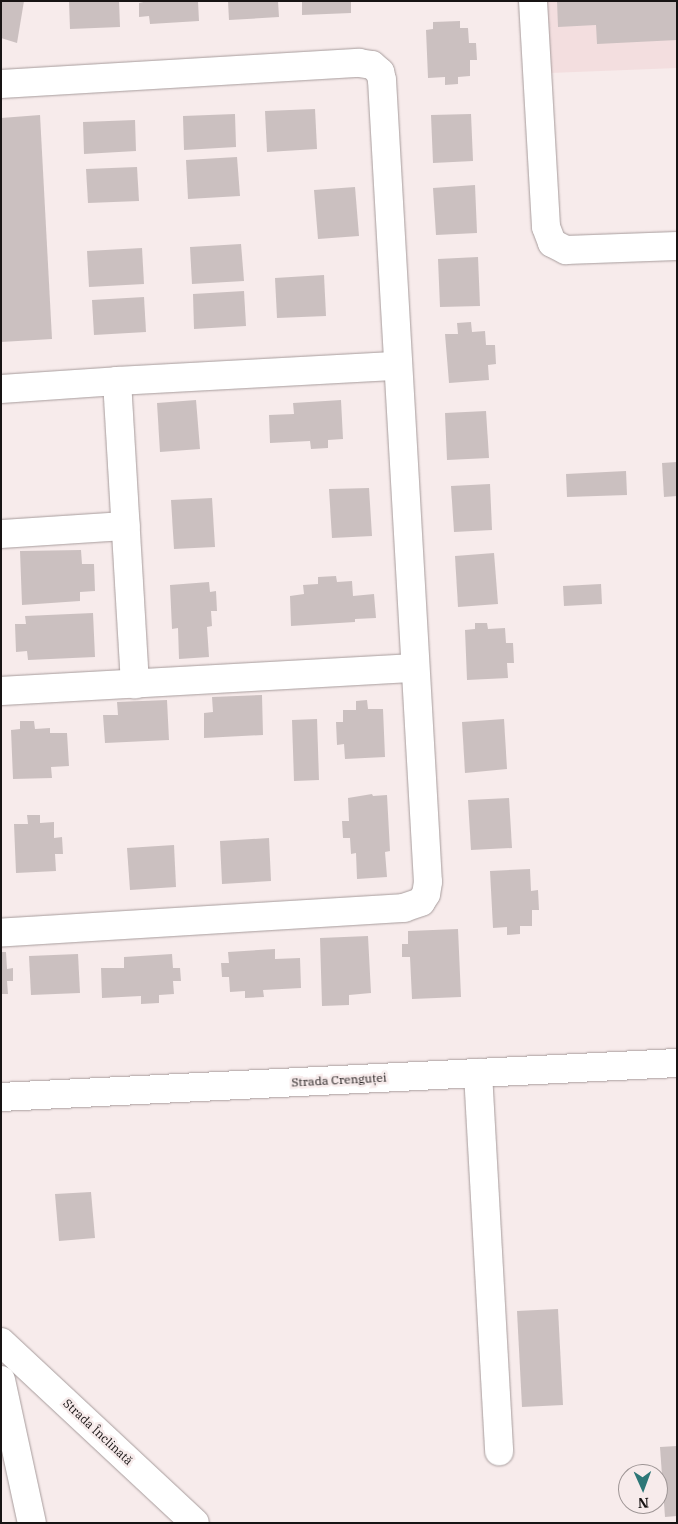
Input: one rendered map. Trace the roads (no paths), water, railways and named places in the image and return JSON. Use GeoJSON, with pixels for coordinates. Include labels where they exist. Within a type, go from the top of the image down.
{"type":"FeatureCollection","features":[{"type":"Feature","properties":{"kind":"street"},"geometry":{"type":"LineString","coordinates":[[533,1],[546,227],[552,243],[566,250],[677,246]]}},
{"type":"Feature","properties":{"kind":"street"},"geometry":{"type":"LineString","coordinates":[[1,84],[359,63],[372,65],[380,72],[382,80],[414,668],[428,882],[426,894],[421,902],[404,908],[1,934]]}},
{"type":"Feature","properties":{"kind":"street"},"geometry":{"type":"LineString","coordinates":[[1,390],[117,381],[398,366]]}},
{"type":"Feature","properties":{"kind":"street"},"geometry":{"type":"LineString","coordinates":[[117,381],[135,684]]}},
{"type":"Feature","properties":{"kind":"street"},"geometry":{"type":"LineString","coordinates":[[1,534],[126,526]]}},
{"type":"Feature","properties":{"kind":"street"},"geometry":{"type":"LineString","coordinates":[[1,691],[414,668]]}},
{"type":"Feature","properties":{"kind":"street","name":"Strada Crenguței"},"geometry":{"type":"LineString","coordinates":[[1,1097],[677,1063]]}},
{"type":"Feature","properties":{"kind":"street"},"geometry":{"type":"LineString","coordinates":[[478,1073],[499,1451]]}},
{"type":"Feature","properties":{"kind":"street","name":"Strada Înclinată"},"geometry":{"type":"LineString","coordinates":[[1,1342],[195,1523]]}},
{"type":"Feature","properties":{"kind":"street"},"geometry":{"type":"LineString","coordinates":[[1,1380],[32,1523]]}}]}
